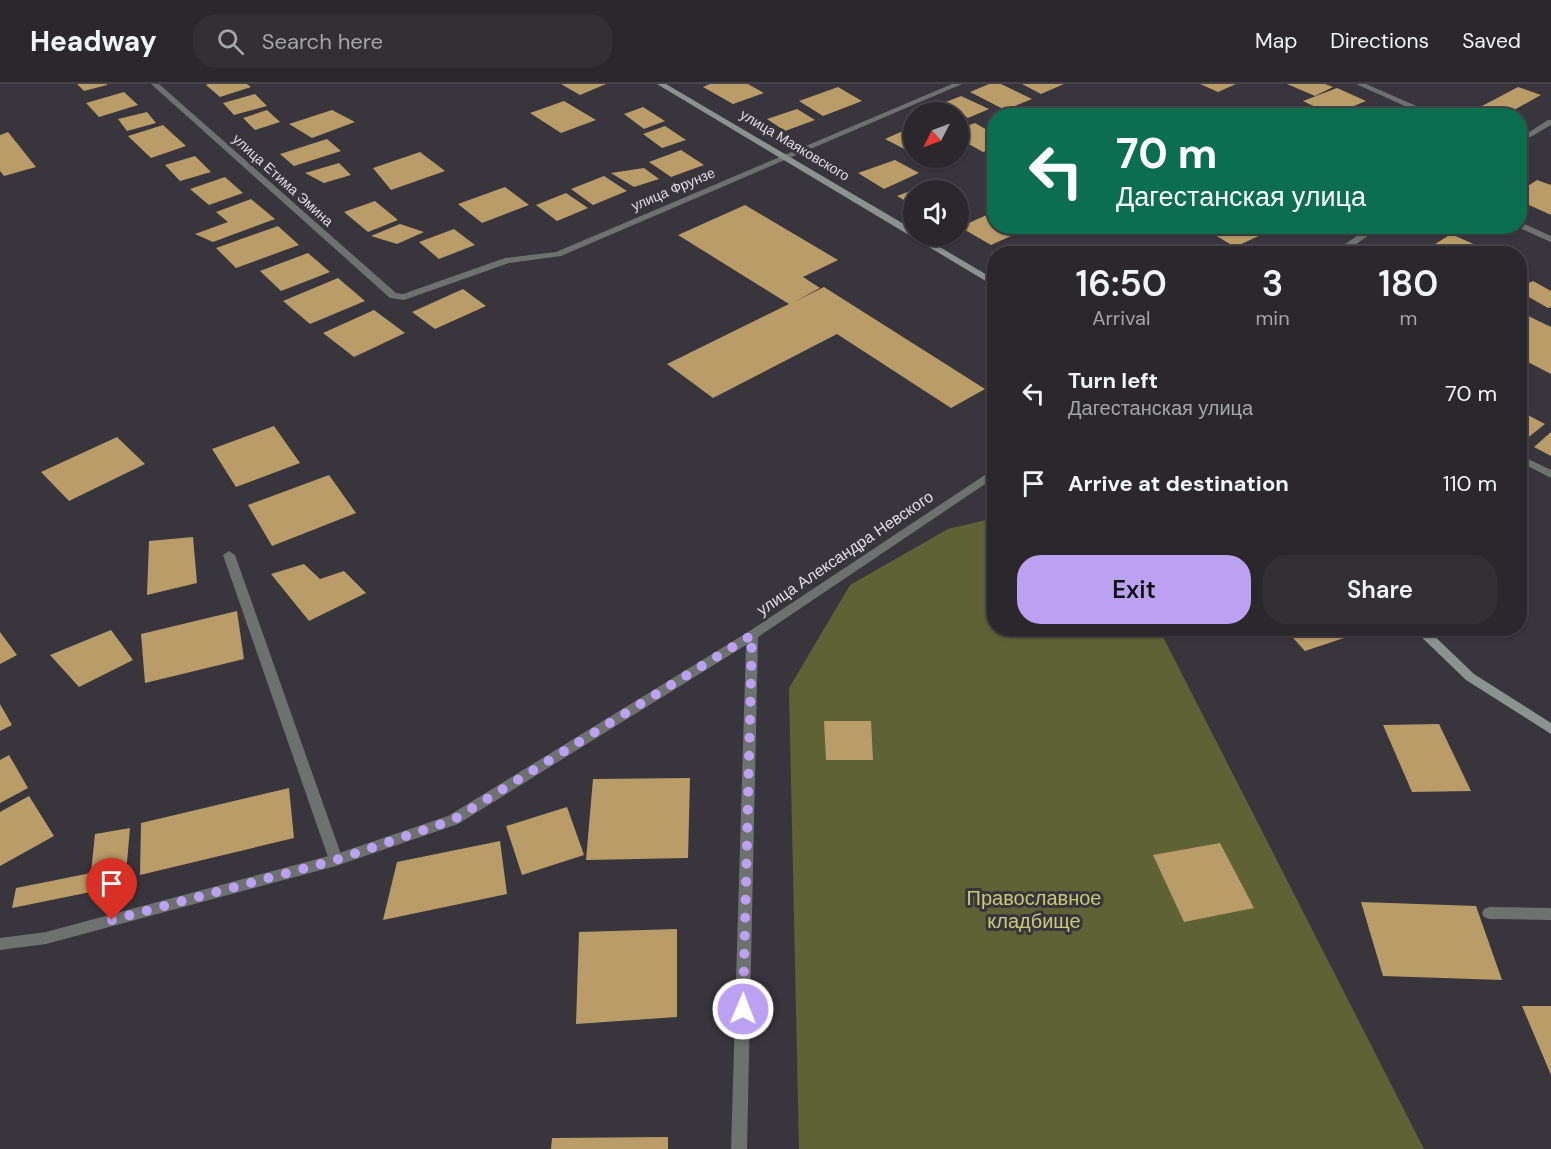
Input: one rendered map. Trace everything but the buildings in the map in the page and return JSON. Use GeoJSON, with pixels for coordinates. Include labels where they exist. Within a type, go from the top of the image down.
{"type":"FeatureCollection","features":[{"type":"Feature","properties":{"kind":"street","name":"улица Етима Эмина"},"geometry":{"type":"LineString","coordinates":[[155,84],[393,296]]}},
{"type":"Feature","properties":{"kind":"street","name":"улица Маяковского"},"geometry":{"type":"LineString","coordinates":[[661,84],[903,228]]}},
{"type":"Feature","properties":{"kind":"street","name":"улица Фрунзе"},"geometry":{"type":"LineString","coordinates":[[393,296],[404,297],[423,292],[508,260],[558,254],[958,84]]}},
{"type":"Feature","properties":{"kind":"street"},"geometry":{"type":"LineString","coordinates":[[1360,84],[1416,108]]}},
{"type":"Feature","properties":{"kind":"street"},"geometry":{"type":"LineString","coordinates":[[1527,137],[1551,122]]}},
{"type":"Feature","properties":{"kind":"street"},"geometry":{"type":"LineString","coordinates":[[1527,228],[1551,239]]}},
{"type":"Feature","properties":{"kind":"street"},"geometry":{"type":"LineString","coordinates":[[1347,246],[1366,234]]}},
{"type":"Feature","properties":{"kind":"street","name":"улица Маяковского"},"geometry":{"type":"LineString","coordinates":[[933,246],[987,279]]}},
{"type":"Feature","properties":{"kind":"street"},"geometry":{"type":"LineString","coordinates":[[1527,462],[1551,474]]}},
{"type":"Feature","properties":{"kind":"street","name":"улица Александра Невского"},"geometry":{"type":"LineString","coordinates":[[739,1149],[752,635],[987,478]]}},
{"type":"Feature","properties":{"kind":"street"},"geometry":{"type":"LineString","coordinates":[[229,555],[336,860]]}},
{"type":"Feature","properties":{"kind":"street"},"geometry":{"type":"LineString","coordinates":[[0,944],[46,938],[336,860],[453,820],[752,635]]}},
{"type":"Feature","properties":{"kind":"street"},"geometry":{"type":"LineString","coordinates":[[1426,636],[1470,677],[1551,729]]}},
{"type":"Feature","properties":{"kind":"street"},"geometry":{"type":"LineString","coordinates":[[1489,913],[1551,914]]}},
{"type":"Feature","properties":{"kind":"green space","name":"Православное кладбище"},"geometry":{"type":"Polygon","coordinates":[[[987,520],[987,636],[1163,636],[1424,1149],[799,1149],[789,688],[850,585],[948,529],[987,520]]]}},
{"type":"Feature","properties":{"kind":"route"},"geometry":{"type":"LineString","coordinates":[[112,920],[336,860],[453,820],[752,635],[743,1009]]}}]}
